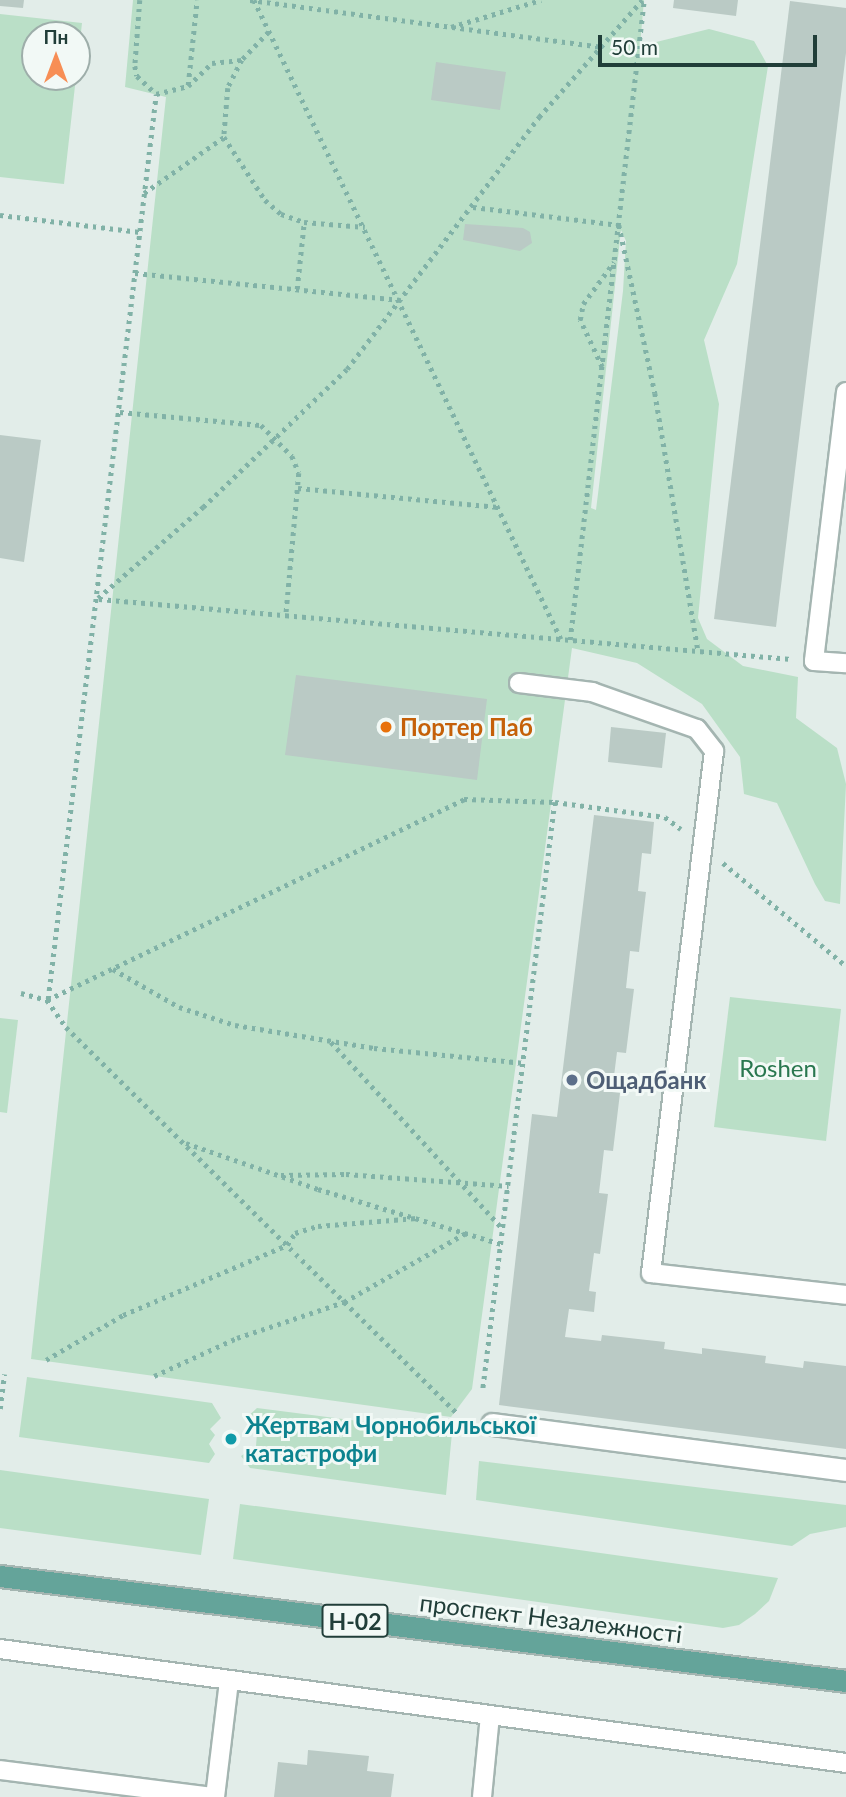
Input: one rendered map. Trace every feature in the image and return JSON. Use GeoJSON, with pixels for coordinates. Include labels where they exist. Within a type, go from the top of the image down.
{"type":"FeatureCollection","features":[{"type":"Feature","properties":{"kind":"main road","name":"проспект Незалежності"},"geometry":{"type":"LineString","coordinates":[[0,1576],[846,1681]]}},
{"type":"Feature","properties":{"kind":"street"},"geometry":{"type":"LineString","coordinates":[[492,1424],[846,1470]]}},
{"type":"Feature","properties":{"kind":"lane"},"geometry":{"type":"LineString","coordinates":[[846,392],[814,660],[846,663]]}},
{"type":"Feature","properties":{"kind":"lane"},"geometry":{"type":"LineString","coordinates":[[519,683],[592,692],[696,729],[713,751],[650,1273],[846,1295]]}},
{"type":"Feature","properties":{"kind":"lane"},"geometry":{"type":"LineString","coordinates":[[0,1649],[846,1763]]}},
{"type":"Feature","properties":{"kind":"lane"},"geometry":{"type":"LineString","coordinates":[[0,1770],[214,1797],[229,1681]]}},
{"type":"Feature","properties":{"kind":"lane"},"geometry":{"type":"LineString","coordinates":[[482,1797],[490,1715]]}},
{"type":"Feature","properties":{"kind":"path"},"geometry":{"type":"LineString","coordinates":[[140,0],[135,66],[137,76],[156,94]]}},
{"type":"Feature","properties":{"kind":"path"},"geometry":{"type":"LineString","coordinates":[[188,86],[197,0]]}},
{"type":"Feature","properties":{"kind":"path"},"geometry":{"type":"LineString","coordinates":[[448,28],[541,0]]}},
{"type":"Feature","properties":{"kind":"path"},"geometry":{"type":"LineString","coordinates":[[98,599],[347,369],[539,117],[643,0]]}},
{"type":"Feature","properties":{"kind":"path"},"geometry":{"type":"LineString","coordinates":[[570,640],[643,0]]}},
{"type":"Feature","properties":{"kind":"path"},"geometry":{"type":"LineString","coordinates":[[253,1],[601,47]]}},
{"type":"Feature","properties":{"kind":"path"},"geometry":{"type":"LineString","coordinates":[[253,1],[401,300],[561,639]]}},
{"type":"Feature","properties":{"kind":"path"},"geometry":{"type":"LineString","coordinates":[[269,32],[242,60],[228,88],[224,137],[265,200],[281,214],[304,222],[365,227]]}},
{"type":"Feature","properties":{"kind":"path"},"geometry":{"type":"LineString","coordinates":[[156,94],[188,86],[212,63],[242,60]]}},
{"type":"Feature","properties":{"kind":"path"},"geometry":{"type":"LineString","coordinates":[[47,1000],[98,599],[156,94]]}},
{"type":"Feature","properties":{"kind":"path"},"geometry":{"type":"LineString","coordinates":[[144,192],[224,137]]}},
{"type":"Feature","properties":{"kind":"path"},"geometry":{"type":"LineString","coordinates":[[472,207],[619,225]]}},
{"type":"Feature","properties":{"kind":"path"},"geometry":{"type":"LineString","coordinates":[[0,215],[140,232]]}},
{"type":"Feature","properties":{"kind":"path"},"geometry":{"type":"LineString","coordinates":[[297,289],[304,222]]}},
{"type":"Feature","properties":{"kind":"path"},"geometry":{"type":"LineString","coordinates":[[619,225],[655,393],[698,651]]}},
{"type":"Feature","properties":{"kind":"path"},"geometry":{"type":"LineString","coordinates":[[603,368],[580,320],[583,304],[615,261]]}},
{"type":"Feature","properties":{"kind":"path"},"geometry":{"type":"LineString","coordinates":[[135,273],[401,300]]}},
{"type":"Feature","properties":{"kind":"path"},"geometry":{"type":"LineString","coordinates":[[120,412],[261,425],[292,456],[299,473],[286,615]]}},
{"type":"Feature","properties":{"kind":"path"},"geometry":{"type":"LineString","coordinates":[[298,488],[498,507]]}},
{"type":"Feature","properties":{"kind":"path"},"geometry":{"type":"LineString","coordinates":[[98,599],[814,660]]}},
{"type":"Feature","properties":{"kind":"path"},"geometry":{"type":"LineString","coordinates":[[47,1000],[464,799],[555,802],[483,1389]]}},
{"type":"Feature","properties":{"kind":"path"},"geometry":{"type":"LineString","coordinates":[[112,969],[179,1007],[234,1025],[330,1041],[524,1063]]}},
{"type":"Feature","properties":{"kind":"path"},"geometry":{"type":"LineString","coordinates":[[21,993],[47,1000],[66,1027],[456,1412]]}},
{"type":"Feature","properties":{"kind":"path"},"geometry":{"type":"LineString","coordinates":[[330,1041],[503,1230]]}},
{"type":"Feature","properties":{"kind":"path"},"geometry":{"type":"LineString","coordinates":[[182,1141],[277,1175],[501,1244]]}},
{"type":"Feature","properties":{"kind":"path"},"geometry":{"type":"LineString","coordinates":[[277,1175],[346,1174],[463,1185],[509,1186]]}},
{"type":"Feature","properties":{"kind":"path"},"geometry":{"type":"LineString","coordinates":[[46,1360],[123,1315],[287,1245],[295,1233],[318,1226],[417,1219]]}},
{"type":"Feature","properties":{"kind":"path"},"geometry":{"type":"LineString","coordinates":[[154,1376],[237,1338],[344,1302],[466,1233]]}},
{"type":"Feature","properties":{"kind":"path"},"geometry":{"type":"LineString","coordinates":[[0,1409],[4,1374]]}},
{"type":"Feature","properties":{"kind":"green space"},"geometry":{"type":"Polygon","coordinates":[[[133,0],[644,0],[640,46],[709,29],[754,41],[768,66],[737,264],[704,340],[719,404],[698,618],[707,639],[743,666],[798,677],[796,718],[837,748],[846,784],[840,904],[825,901],[777,803],[744,794],[740,757],[702,704],[637,663],[572,648],[472,1389],[451,1417],[31,1359],[166,97],[125,87],[133,0]],[[621,230],[591,508],[596,510],[623,291],[626,241],[621,230]]]}},
{"type":"Feature","properties":{"kind":"green space"},"geometry":{"type":"Polygon","coordinates":[[[0,14],[64,21],[21,21],[21,91],[74,91],[64,184],[0,177],[0,14]]]}},
{"type":"Feature","properties":{"kind":"green space","name":"Roshen"},"geometry":{"type":"Polygon","coordinates":[[[730,997],[841,1009],[826,1141],[714,1127],[730,997]]]}},
{"type":"Feature","properties":{"kind":"green space"},"geometry":{"type":"Polygon","coordinates":[[[0,1018],[18,1020],[7,1113],[0,1112],[0,1018]]]}},
{"type":"Feature","properties":{"kind":"green space"},"geometry":{"type":"Polygon","coordinates":[[[27,1377],[212,1403],[221,1418],[210,1429],[215,1435],[209,1444],[215,1454],[209,1463],[19,1437],[27,1377]]]}},
{"type":"Feature","properties":{"kind":"green space"},"geometry":{"type":"Polygon","coordinates":[[[257,1408],[452,1433],[446,1495],[250,1468],[241,1456],[256,1446],[257,1433],[246,1418],[257,1408]]]}},
{"type":"Feature","properties":{"kind":"green space"},"geometry":{"type":"Polygon","coordinates":[[[479,1461],[846,1505],[846,1527],[810,1534],[792,1546],[476,1500],[479,1461]]]}},
{"type":"Feature","properties":{"kind":"green space"},"geometry":{"type":"Polygon","coordinates":[[[0,1470],[209,1499],[201,1555],[0,1528],[0,1470]]]}},
{"type":"Feature","properties":{"kind":"green space"},"geometry":{"type":"Polygon","coordinates":[[[240,1504],[778,1578],[769,1601],[755,1614],[739,1625],[723,1628],[233,1559],[240,1504]]]}},
{"type":"Feature","properties":{"kind":"building"},"geometry":{"type":"Polygon","coordinates":[[[0,0],[24,0],[23,8],[0,6],[0,0]]]}},
{"type":"Feature","properties":{"kind":"building"},"geometry":{"type":"Polygon","coordinates":[[[674,0],[738,0],[736,16],[673,8],[674,0]]]}},
{"type":"Feature","properties":{"kind":"building"},"geometry":{"type":"Polygon","coordinates":[[[790,1],[846,8],[846,53],[776,627],[714,619],[790,1]]]}},
{"type":"Feature","properties":{"kind":"building"},"geometry":{"type":"Polygon","coordinates":[[[436,62],[506,72],[500,110],[431,100],[436,62]]]}},
{"type":"Feature","properties":{"kind":"building"},"geometry":{"type":"Polygon","coordinates":[[[465,224],[523,228],[530,232],[532,243],[520,251],[463,240],[465,224]]]}},
{"type":"Feature","properties":{"kind":"building"},"geometry":{"type":"Polygon","coordinates":[[[0,435],[41,440],[24,562],[0,558],[0,435]]]}},
{"type":"Feature","properties":{"kind":"building","name":"Портер Паб"},"geometry":{"type":"Polygon","coordinates":[[[296,675],[487,699],[477,780],[285,755],[296,675]]]}},
{"type":"Feature","properties":{"kind":"building"},"geometry":{"type":"Polygon","coordinates":[[[611,727],[666,733],[662,768],[608,762],[611,727]]]}},
{"type":"Feature","properties":{"kind":"building"},"geometry":{"type":"Polygon","coordinates":[[[594,815],[654,822],[651,854],[642,853],[638,891],[646,892],[639,952],[630,951],[626,988],[634,989],[626,1053],[617,1052],[612,1092],[620,1093],[613,1151],[604,1150],[599,1193],[608,1194],[600,1254],[594,1253],[589,1291],[596,1292],[594,1312],[569,1309],[565,1337],[601,1341],[602,1335],[665,1342],[664,1349],[702,1354],[702,1348],[766,1356],[765,1363],[803,1368],[804,1361],[846,1366],[846,1449],[499,1405],[532,1114],[557,1117],[594,815]]]}},
{"type":"Feature","properties":{"kind":"building"},"geometry":{"type":"Polygon","coordinates":[[[308,1750],[369,1756],[367,1771],[394,1774],[391,1797],[274,1797],[278,1762],[307,1765],[308,1750]]]}},
{"type":"Feature","properties":{"kind":"place","name":"Портер Паб"},"geometry":{"type":"Point","coordinates":[386,727]}},
{"type":"Feature","properties":{"kind":"place","name":"Ощадбанк"},"geometry":{"type":"Point","coordinates":[572,1080]}},
{"type":"Feature","properties":{"kind":"place","name":"Жертвам Чорнобильської катастрофи"},"geometry":{"type":"Point","coordinates":[231,1439]}}]}
